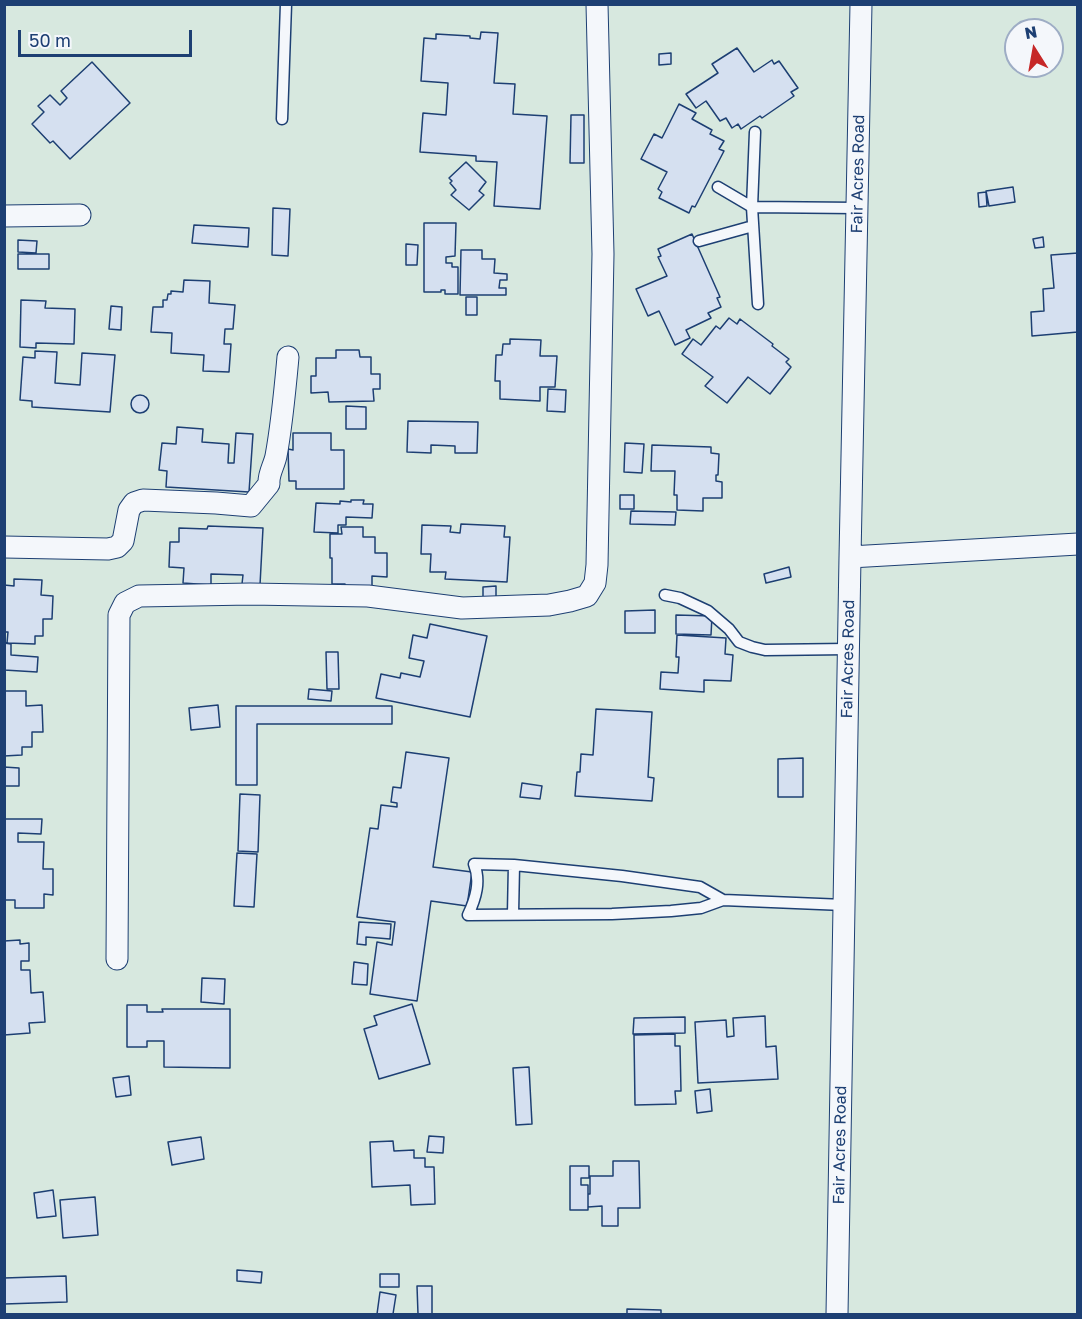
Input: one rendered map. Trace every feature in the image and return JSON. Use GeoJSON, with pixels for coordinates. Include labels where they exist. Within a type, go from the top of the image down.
{"type":"FeatureCollection","features":[{"type":"Feature","properties":{"kind":"street"},"geometry":{"type":"LineString","coordinates":[[117,959],[119,615],[125,603],[139,596],[262,594],[368,596],[462,608],[570,602],[587,596],[592,590],[597,565],[603,254],[597,4]]}},
{"type":"Feature","properties":{"kind":"street","name":"Fair Acres Road"},"geometry":{"type":"LineString","coordinates":[[837,1314],[861,4]]}},
{"type":"Feature","properties":{"kind":"street"},"geometry":{"type":"LineString","coordinates":[[4,216],[80,215]]}},
{"type":"Feature","properties":{"kind":"street"},"geometry":{"type":"LineString","coordinates":[[4,547],[108,549],[117,547],[123,541],[129,510],[134,503],[142,500],[250,506],[269,484],[268,477],[276,457],[288,357]]}},
{"type":"Feature","properties":{"kind":"street"},"geometry":{"type":"LineString","coordinates":[[850,556],[1077,544]]}},
{"type":"Feature","properties":{"kind":"lane"},"geometry":{"type":"LineString","coordinates":[[282,119],[286,4]]}},
{"type":"Feature","properties":{"kind":"lane"},"geometry":{"type":"LineString","coordinates":[[755,132],[752,207],[758,304]]}},
{"type":"Feature","properties":{"kind":"lane"},"geometry":{"type":"LineString","coordinates":[[718,187],[752,207],[857,208]]}},
{"type":"Feature","properties":{"kind":"lane"},"geometry":{"type":"LineString","coordinates":[[699,241],[753,226]]}},
{"type":"Feature","properties":{"kind":"lane"},"geometry":{"type":"LineString","coordinates":[[665,595],[680,598],[708,611],[729,629],[739,642],[752,647],[765,650],[848,649]]}},
{"type":"Feature","properties":{"kind":"lane"},"geometry":{"type":"LineString","coordinates":[[723,900],[700,887],[514,865],[474,864],[478,883],[475,900],[468,915],[612,914],[671,911],[701,908],[723,900],[844,905]]}},
{"type":"Feature","properties":{"kind":"lane"},"geometry":{"type":"LineString","coordinates":[[513,914],[514,865]]}},
{"type":"Feature","properties":{"kind":"shaded area"},"geometry":{"type":"Polygon","coordinates":[[[5,5],[1077,5],[1077,1314],[5,1314],[5,5]]]}},
{"type":"Feature","properties":{"kind":"building"},"geometry":{"type":"Polygon","coordinates":[[[481,32],[498,33],[494,83],[515,84],[513,114],[547,116],[540,209],[494,206],[497,162],[476,161],[476,156],[420,152],[423,113],[446,115],[448,83],[421,81],[424,38],[436,39],[436,34],[470,36],[470,38],[480,39],[481,32]]]}},
{"type":"Feature","properties":{"kind":"building"},"geometry":{"type":"Polygon","coordinates":[[[737,48],[754,72],[772,60],[774,64],[779,61],[798,88],[791,92],[794,96],[741,129],[738,124],[732,128],[726,118],[720,121],[706,101],[696,108],[686,94],[718,73],[712,64],[737,48]]]}},
{"type":"Feature","properties":{"kind":"building"},"geometry":{"type":"Polygon","coordinates":[[[671,53],[671,64],[659,65],[659,54],[671,53]]]}},
{"type":"Feature","properties":{"kind":"building"},"geometry":{"type":"Polygon","coordinates":[[[92,62],[130,103],[70,159],[32,124],[44,112],[38,106],[50,95],[60,105],[67,98],[61,91],[92,62]]]}},
{"type":"Feature","properties":{"kind":"building"},"geometry":{"type":"Polygon","coordinates":[[[679,104],[696,113],[692,119],[712,130],[710,134],[724,141],[719,149],[724,151],[695,207],[692,206],[689,213],[659,198],[662,192],[658,189],[667,172],[641,159],[654,134],[662,138],[679,104]]]}},
{"type":"Feature","properties":{"kind":"building"},"geometry":{"type":"Polygon","coordinates":[[[571,115],[584,115],[584,163],[570,163],[571,115]]]}},
{"type":"Feature","properties":{"kind":"building"},"geometry":{"type":"Polygon","coordinates":[[[466,162],[486,182],[479,191],[484,195],[469,210],[451,195],[456,190],[449,178],[466,162]]]}},
{"type":"Feature","properties":{"kind":"building"},"geometry":{"type":"Polygon","coordinates":[[[1013,187],[1015,202],[989,206],[986,191],[1013,187]]]}},
{"type":"Feature","properties":{"kind":"building"},"geometry":{"type":"Polygon","coordinates":[[[986,192],[987,206],[979,207],[978,193],[986,192]]]}},
{"type":"Feature","properties":{"kind":"building"},"geometry":{"type":"Polygon","coordinates":[[[273,208],[290,209],[288,256],[272,255],[273,208]]]}},
{"type":"Feature","properties":{"kind":"building"},"geometry":{"type":"Polygon","coordinates":[[[424,223],[456,223],[455,256],[446,257],[446,263],[452,263],[452,267],[458,267],[458,294],[445,294],[445,290],[424,292],[424,223]]]}},
{"type":"Feature","properties":{"kind":"building"},"geometry":{"type":"Polygon","coordinates":[[[194,225],[249,228],[248,247],[192,243],[194,225]]]}},
{"type":"Feature","properties":{"kind":"building"},"geometry":{"type":"Polygon","coordinates":[[[692,234],[720,297],[717,298],[721,307],[708,313],[711,318],[686,330],[690,338],[675,345],[659,311],[648,316],[636,289],[667,276],[658,257],[661,256],[658,249],[692,234]]]}},
{"type":"Feature","properties":{"kind":"building"},"geometry":{"type":"Polygon","coordinates":[[[1043,237],[1044,247],[1035,248],[1033,239],[1043,237]]]}},
{"type":"Feature","properties":{"kind":"building"},"geometry":{"type":"Polygon","coordinates":[[[18,240],[37,241],[36,253],[18,252],[18,240]]]}},
{"type":"Feature","properties":{"kind":"building"},"geometry":{"type":"Polygon","coordinates":[[[406,244],[418,245],[417,265],[406,265],[406,244]]]}},
{"type":"Feature","properties":{"kind":"building"},"geometry":{"type":"Polygon","coordinates":[[[461,250],[482,250],[482,259],[495,259],[494,273],[507,274],[507,280],[500,280],[499,288],[506,288],[506,295],[460,295],[461,250]]]}},
{"type":"Feature","properties":{"kind":"building"},"geometry":{"type":"Polygon","coordinates":[[[1078,253],[1078,332],[1032,336],[1031,312],[1044,311],[1043,289],[1054,288],[1051,255],[1078,253]]]}},
{"type":"Feature","properties":{"kind":"building"},"geometry":{"type":"Polygon","coordinates":[[[18,254],[49,254],[49,269],[18,269],[18,254]]]}},
{"type":"Feature","properties":{"kind":"building"},"geometry":{"type":"Polygon","coordinates":[[[184,280],[210,281],[209,303],[235,305],[233,329],[225,329],[224,344],[231,344],[229,372],[203,371],[204,355],[171,353],[172,333],[151,332],[153,307],[163,307],[163,300],[167,300],[171,291],[183,292],[184,280]]]}},
{"type":"Feature","properties":{"kind":"building"},"geometry":{"type":"Polygon","coordinates":[[[466,297],[477,297],[477,315],[466,315],[466,297]]]}},
{"type":"Feature","properties":{"kind":"building"},"geometry":{"type":"Polygon","coordinates":[[[21,300],[46,301],[45,308],[75,309],[74,344],[36,343],[36,348],[20,347],[21,300]]]}},
{"type":"Feature","properties":{"kind":"building"},"geometry":{"type":"Polygon","coordinates":[[[111,306],[122,307],[121,330],[109,329],[111,306]]]}},
{"type":"Feature","properties":{"kind":"building"},"geometry":{"type":"Polygon","coordinates":[[[729,318],[737,324],[740,319],[789,359],[786,362],[791,367],[770,394],[748,377],[727,403],[705,386],[713,377],[682,354],[693,339],[701,345],[716,326],[720,329],[729,318]]]}},
{"type":"Feature","properties":{"kind":"building"},"geometry":{"type":"Polygon","coordinates":[[[510,339],[541,340],[540,356],[557,356],[555,387],[540,387],[540,401],[500,399],[500,381],[495,381],[496,355],[502,355],[503,344],[510,344],[510,339]]]}},
{"type":"Feature","properties":{"kind":"building"},"geometry":{"type":"Polygon","coordinates":[[[336,350],[359,350],[360,357],[371,357],[371,374],[380,374],[380,389],[373,389],[374,401],[329,402],[328,392],[311,393],[311,376],[316,376],[316,358],[336,358],[336,350]]]}},
{"type":"Feature","properties":{"kind":"building"},"geometry":{"type":"Polygon","coordinates":[[[35,351],[57,352],[55,383],[80,385],[82,353],[115,355],[110,412],[32,407],[32,401],[20,400],[23,357],[35,358],[35,351]]]}},
{"type":"Feature","properties":{"kind":"building"},"geometry":{"type":"Polygon","coordinates":[[[548,389],[566,390],[565,412],[547,411],[548,389]]]}},
{"type":"Feature","properties":{"kind":"building"},"geometry":{"type":"Polygon","coordinates":[[[140,395],[148,400],[149,404],[144,412],[140,413],[132,408],[131,404],[136,396],[140,395]]]}},
{"type":"Feature","properties":{"kind":"building"},"geometry":{"type":"Polygon","coordinates":[[[346,406],[366,407],[366,429],[346,429],[346,406]]]}},
{"type":"Feature","properties":{"kind":"building"},"geometry":{"type":"Polygon","coordinates":[[[408,421],[478,422],[477,453],[455,453],[455,446],[431,445],[431,453],[407,452],[408,421]]]}},
{"type":"Feature","properties":{"kind":"building"},"geometry":{"type":"Polygon","coordinates":[[[177,427],[203,429],[202,442],[229,444],[228,463],[234,463],[236,433],[253,434],[249,492],[166,487],[167,471],[159,470],[162,443],[176,444],[177,427]]]}},
{"type":"Feature","properties":{"kind":"building"},"geometry":{"type":"Polygon","coordinates":[[[293,433],[331,433],[331,450],[344,450],[344,489],[296,489],[296,481],[289,481],[288,449],[293,450],[293,433]]]}},
{"type":"Feature","properties":{"kind":"building"},"geometry":{"type":"Polygon","coordinates":[[[625,443],[644,444],[642,473],[624,472],[625,443]]]}},
{"type":"Feature","properties":{"kind":"building"},"geometry":{"type":"Polygon","coordinates":[[[652,445],[711,447],[711,453],[719,454],[716,481],[722,482],[722,498],[703,498],[703,511],[677,510],[677,495],[674,495],[675,471],[651,471],[652,445]]]}},
{"type":"Feature","properties":{"kind":"building"},"geometry":{"type":"Polygon","coordinates":[[[620,495],[634,495],[634,509],[620,509],[620,495]]]}},
{"type":"Feature","properties":{"kind":"building"},"geometry":{"type":"Polygon","coordinates":[[[351,500],[364,500],[363,504],[373,504],[372,518],[346,517],[346,525],[338,525],[338,533],[314,532],[316,503],[340,504],[340,501],[351,502],[351,500]]]}},
{"type":"Feature","properties":{"kind":"building"},"geometry":{"type":"Polygon","coordinates":[[[631,511],[676,512],[675,525],[630,524],[631,511]]]}},
{"type":"Feature","properties":{"kind":"building"},"geometry":{"type":"Polygon","coordinates":[[[461,524],[505,526],[504,537],[510,537],[507,582],[445,579],[446,572],[430,572],[431,554],[421,554],[422,525],[451,526],[450,532],[460,533],[461,524]]]}},
{"type":"Feature","properties":{"kind":"building"},"geometry":{"type":"Polygon","coordinates":[[[208,526],[263,528],[260,585],[242,584],[243,575],[211,574],[211,585],[183,583],[184,568],[169,567],[170,542],[179,542],[179,528],[207,529],[208,526]]]}},
{"type":"Feature","properties":{"kind":"building"},"geometry":{"type":"Polygon","coordinates":[[[341,527],[363,527],[363,537],[375,537],[375,553],[387,553],[387,577],[372,576],[372,591],[345,591],[345,584],[332,584],[330,534],[342,534],[341,527]]]}},
{"type":"Feature","properties":{"kind":"building"},"geometry":{"type":"Polygon","coordinates":[[[789,567],[791,577],[766,583],[764,574],[789,567]]]}},
{"type":"Feature","properties":{"kind":"building"},"geometry":{"type":"Polygon","coordinates":[[[14,579],[42,580],[41,595],[53,596],[52,619],[43,619],[43,636],[35,636],[35,644],[7,643],[8,632],[4,632],[4,585],[14,586],[14,579]]]}},
{"type":"Feature","properties":{"kind":"building"},"geometry":{"type":"Polygon","coordinates":[[[496,586],[496,598],[483,599],[483,587],[496,586]]]}},
{"type":"Feature","properties":{"kind":"building"},"geometry":{"type":"Polygon","coordinates":[[[655,610],[655,633],[625,633],[625,611],[655,610]]]}},
{"type":"Feature","properties":{"kind":"building"},"geometry":{"type":"Polygon","coordinates":[[[676,615],[712,616],[711,635],[676,634],[676,615]]]}},
{"type":"Feature","properties":{"kind":"building"},"geometry":{"type":"Polygon","coordinates":[[[430,624],[487,636],[470,717],[376,698],[381,674],[400,678],[401,673],[420,677],[424,661],[409,658],[413,635],[427,638],[430,624]]]}},
{"type":"Feature","properties":{"kind":"building"},"geometry":{"type":"Polygon","coordinates":[[[677,635],[726,638],[725,654],[733,655],[731,681],[704,680],[704,692],[660,689],[661,672],[678,673],[677,635]]]}},
{"type":"Feature","properties":{"kind":"building"},"geometry":{"type":"Polygon","coordinates":[[[4,643],[11,644],[11,655],[38,657],[37,672],[4,670],[4,643]]]}},
{"type":"Feature","properties":{"kind":"building"},"geometry":{"type":"Polygon","coordinates":[[[326,652],[338,652],[339,689],[327,689],[326,652]]]}},
{"type":"Feature","properties":{"kind":"building"},"geometry":{"type":"Polygon","coordinates":[[[309,689],[332,691],[331,701],[308,699],[309,689]]]}},
{"type":"Feature","properties":{"kind":"building"},"geometry":{"type":"Polygon","coordinates":[[[4,691],[26,691],[26,706],[42,705],[43,732],[32,732],[32,747],[22,747],[22,755],[4,756],[4,691]]]}},
{"type":"Feature","properties":{"kind":"building"},"geometry":{"type":"Polygon","coordinates":[[[218,705],[220,727],[191,730],[189,708],[218,705]]]}},
{"type":"Feature","properties":{"kind":"building"},"geometry":{"type":"Polygon","coordinates":[[[236,706],[392,706],[392,724],[257,724],[257,785],[236,785],[236,706]]]}},
{"type":"Feature","properties":{"kind":"building"},"geometry":{"type":"Polygon","coordinates":[[[596,709],[652,712],[648,777],[654,778],[652,801],[575,796],[581,754],[593,755],[596,709]]]}},
{"type":"Feature","properties":{"kind":"building"},"geometry":{"type":"Polygon","coordinates":[[[406,752],[449,758],[433,867],[472,872],[467,906],[431,901],[417,1001],[370,994],[377,942],[392,945],[395,922],[357,917],[370,828],[378,829],[381,805],[397,807],[397,803],[391,802],[393,787],[401,788],[406,752]]]}},
{"type":"Feature","properties":{"kind":"building"},"geometry":{"type":"Polygon","coordinates":[[[803,758],[803,797],[778,797],[778,759],[803,758]]]}},
{"type":"Feature","properties":{"kind":"building"},"geometry":{"type":"Polygon","coordinates":[[[4,767],[19,768],[19,786],[4,786],[4,767]]]}},
{"type":"Feature","properties":{"kind":"building"},"geometry":{"type":"Polygon","coordinates":[[[522,783],[542,786],[540,799],[520,797],[522,783]]]}},
{"type":"Feature","properties":{"kind":"building"},"geometry":{"type":"Polygon","coordinates":[[[240,794],[260,795],[258,852],[238,851],[240,794]]]}},
{"type":"Feature","properties":{"kind":"building"},"geometry":{"type":"Polygon","coordinates":[[[4,819],[42,819],[41,834],[18,833],[18,842],[44,842],[43,869],[53,869],[53,895],[44,894],[44,908],[15,908],[15,900],[4,900],[4,819]]]}},
{"type":"Feature","properties":{"kind":"building"},"geometry":{"type":"Polygon","coordinates":[[[237,853],[257,854],[254,907],[234,906],[237,853]]]}},
{"type":"Feature","properties":{"kind":"building"},"geometry":{"type":"Polygon","coordinates":[[[359,922],[391,924],[390,939],[366,937],[366,945],[357,944],[359,922]]]}},
{"type":"Feature","properties":{"kind":"building"},"geometry":{"type":"Polygon","coordinates":[[[20,940],[20,944],[29,943],[29,961],[21,961],[21,970],[30,970],[31,993],[43,992],[45,1022],[29,1023],[30,1033],[4,1035],[4,941],[20,940]]]}},
{"type":"Feature","properties":{"kind":"building"},"geometry":{"type":"Polygon","coordinates":[[[354,962],[368,964],[367,985],[352,984],[354,962]]]}},
{"type":"Feature","properties":{"kind":"building"},"geometry":{"type":"Polygon","coordinates":[[[202,978],[225,979],[224,1004],[201,1002],[202,978]]]}},
{"type":"Feature","properties":{"kind":"building"},"geometry":{"type":"Polygon","coordinates":[[[412,1004],[430,1064],[379,1079],[364,1029],[377,1025],[374,1016],[412,1004]]]}},
{"type":"Feature","properties":{"kind":"building"},"geometry":{"type":"Polygon","coordinates":[[[127,1005],[147,1005],[147,1012],[163,1012],[162,1009],[230,1009],[230,1068],[164,1067],[164,1041],[147,1041],[147,1047],[127,1047],[127,1005]]]}},
{"type":"Feature","properties":{"kind":"building"},"geometry":{"type":"Polygon","coordinates":[[[765,1016],[766,1047],[776,1046],[778,1079],[698,1083],[695,1022],[726,1020],[727,1037],[734,1036],[733,1018],[765,1016]]]}},
{"type":"Feature","properties":{"kind":"building"},"geometry":{"type":"Polygon","coordinates":[[[685,1017],[685,1033],[633,1034],[634,1018],[685,1017]]]}},
{"type":"Feature","properties":{"kind":"building"},"geometry":{"type":"Polygon","coordinates":[[[675,1034],[675,1046],[680,1046],[681,1091],[675,1091],[676,1104],[635,1105],[634,1035],[675,1034]]]}},
{"type":"Feature","properties":{"kind":"building"},"geometry":{"type":"Polygon","coordinates":[[[529,1067],[532,1124],[516,1125],[513,1068],[529,1067]]]}},
{"type":"Feature","properties":{"kind":"building"},"geometry":{"type":"Polygon","coordinates":[[[129,1076],[131,1095],[116,1097],[113,1078],[129,1076]]]}},
{"type":"Feature","properties":{"kind":"building"},"geometry":{"type":"Polygon","coordinates":[[[710,1089],[712,1111],[697,1113],[695,1091],[710,1089]]]}},
{"type":"Feature","properties":{"kind":"building"},"geometry":{"type":"Polygon","coordinates":[[[429,1136],[444,1137],[443,1153],[427,1152],[429,1136]]]}},
{"type":"Feature","properties":{"kind":"building"},"geometry":{"type":"Polygon","coordinates":[[[201,1137],[204,1159],[172,1165],[168,1142],[201,1137]]]}},
{"type":"Feature","properties":{"kind":"building"},"geometry":{"type":"Polygon","coordinates":[[[393,1141],[394,1151],[414,1150],[414,1158],[425,1158],[425,1167],[434,1167],[435,1204],[411,1205],[410,1185],[372,1187],[370,1142],[393,1141]]]}},
{"type":"Feature","properties":{"kind":"building"},"geometry":{"type":"Polygon","coordinates":[[[613,1161],[639,1161],[640,1208],[618,1208],[618,1226],[602,1226],[602,1206],[588,1207],[590,1176],[613,1176],[613,1161]]]}},
{"type":"Feature","properties":{"kind":"building"},"geometry":{"type":"Polygon","coordinates":[[[570,1166],[589,1166],[589,1178],[581,1178],[581,1185],[588,1185],[588,1210],[570,1210],[570,1166]]]}},
{"type":"Feature","properties":{"kind":"building"},"geometry":{"type":"Polygon","coordinates":[[[53,1190],[56,1216],[37,1218],[34,1193],[53,1190]]]}},
{"type":"Feature","properties":{"kind":"building"},"geometry":{"type":"Polygon","coordinates":[[[95,1197],[98,1235],[63,1238],[60,1200],[95,1197]]]}},
{"type":"Feature","properties":{"kind":"building"},"geometry":{"type":"Polygon","coordinates":[[[237,1270],[262,1272],[261,1283],[237,1281],[237,1270]]]}},
{"type":"Feature","properties":{"kind":"building"},"geometry":{"type":"Polygon","coordinates":[[[380,1274],[399,1274],[399,1287],[380,1287],[380,1274]]]}},
{"type":"Feature","properties":{"kind":"building"},"geometry":{"type":"Polygon","coordinates":[[[66,1276],[67,1302],[4,1304],[4,1278],[66,1276]]]}},
{"type":"Feature","properties":{"kind":"building"},"geometry":{"type":"Polygon","coordinates":[[[417,1286],[432,1286],[432,1314],[418,1314],[417,1286]]]}},
{"type":"Feature","properties":{"kind":"building"},"geometry":{"type":"Polygon","coordinates":[[[380,1292],[396,1295],[393,1314],[377,1314],[380,1292]]]}},
{"type":"Feature","properties":{"kind":"building"},"geometry":{"type":"Polygon","coordinates":[[[627,1309],[661,1310],[661,1314],[627,1314],[627,1309]]]}}]}
